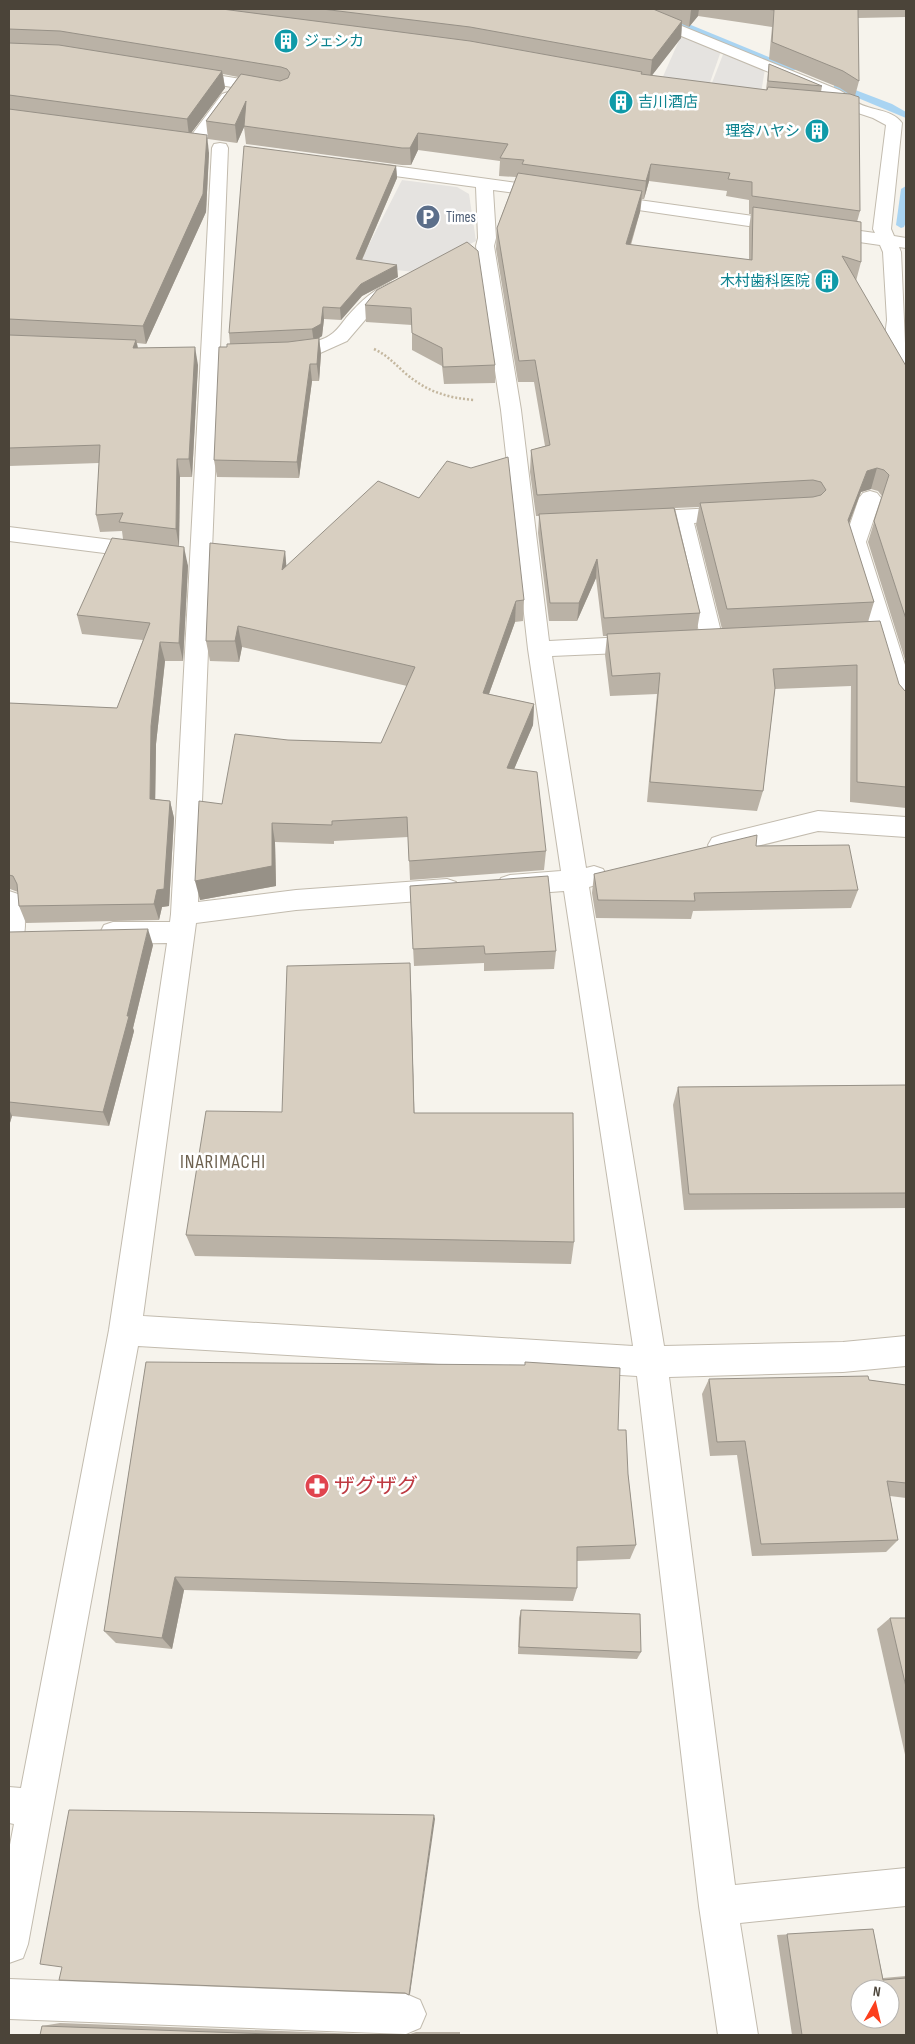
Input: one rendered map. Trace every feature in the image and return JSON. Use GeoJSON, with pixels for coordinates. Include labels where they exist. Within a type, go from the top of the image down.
{"type":"FeatureCollection","features":[{"type":"Feature","properties":{"kind":"street"},"geometry":{"type":"LineString","coordinates":[[628,9],[833,93],[845,99],[849,105]]}},
{"type":"Feature","properties":{"kind":"street"},"geometry":{"type":"LineString","coordinates":[[170,72],[282,91]]}},
{"type":"Feature","properties":{"kind":"street"},"geometry":{"type":"LineString","coordinates":[[194,144],[238,84]]}},
{"type":"Feature","properties":{"kind":"street"},"geometry":{"type":"LineString","coordinates":[[820,103],[849,105],[900,121],[882,229],[892,252],[901,320],[893,328],[894,339],[906,360]]}},
{"type":"Feature","properties":{"kind":"street"},"geometry":{"type":"LineString","coordinates":[[175,141],[240,150]]}},
{"type":"Feature","properties":{"kind":"street"},"geometry":{"type":"LineString","coordinates":[[9,1944],[23,1806],[125,1330],[182,923],[192,770],[181,556],[212,353],[220,148]]}},
{"type":"Feature","properties":{"kind":"street"},"geometry":{"type":"LineString","coordinates":[[338,163],[567,195]]}},
{"type":"Feature","properties":{"kind":"street"},"geometry":{"type":"LineString","coordinates":[[484,183],[487,238],[477,247],[534,525],[539,649],[577,880],[651,1362],[718,1906],[738,2035]]}},
{"type":"Feature","properties":{"kind":"street"},"geometry":{"type":"LineString","coordinates":[[586,198],[906,243]]}},
{"type":"Feature","properties":{"kind":"street"},"geometry":{"type":"LineString","coordinates":[[271,352],[318,348],[340,337],[370,302],[411,279]]}},
{"type":"Feature","properties":{"kind":"street"},"geometry":{"type":"LineString","coordinates":[[870,498],[855,542],[874,632],[906,704]]}},
{"type":"Feature","properties":{"kind":"street"},"geometry":{"type":"LineString","coordinates":[[623,520],[759,512]]}},
{"type":"Feature","properties":{"kind":"street"},"geometry":{"type":"LineString","coordinates":[[682,517],[712,640]]}},
{"type":"Feature","properties":{"kind":"street"},"geometry":{"type":"LineString","coordinates":[[9,534],[181,556]]}},
{"type":"Feature","properties":{"kind":"street"},"geometry":{"type":"LineString","coordinates":[[539,649],[664,643]]}},
{"type":"Feature","properties":{"kind":"street"},"geometry":{"type":"LineString","coordinates":[[702,850],[818,821],[906,828]]}},
{"type":"Feature","properties":{"kind":"street"},"geometry":{"type":"LineString","coordinates":[[92,934],[182,923],[296,900],[577,880],[615,870]]}},
{"type":"Feature","properties":{"kind":"street"},"geometry":{"type":"LineString","coordinates":[[9,901],[18,935]]}},
{"type":"Feature","properties":{"kind":"street"},"geometry":{"type":"LineString","coordinates":[[125,1330],[651,1362],[843,1357],[906,1351]]}},
{"type":"Feature","properties":{"kind":"street"},"geometry":{"type":"LineString","coordinates":[[718,1906],[906,1887]]}},
{"type":"Feature","properties":{"kind":"street"},"geometry":{"type":"LineString","coordinates":[[9,1999],[406,2014]]}},
{"type":"Feature","properties":{"kind":"path"},"geometry":{"type":"LineString","coordinates":[[340,337],[385,353],[426,390],[454,399],[509,404]]}},
{"type":"Feature","properties":{"kind":"shaded area"},"geometry":{"type":"Polygon","coordinates":[[[681,36],[721,51],[708,88],[661,81],[681,36]]]}},
{"type":"Feature","properties":{"kind":"shaded area"},"geometry":{"type":"Polygon","coordinates":[[[724,52],[765,69],[761,93],[710,88],[724,52]]]}},
{"type":"Feature","properties":{"kind":"shaded area","name":"Times"},"geometry":{"type":"Polygon","coordinates":[[[402,180],[457,187],[469,194],[476,241],[415,272],[358,266],[402,180]]]}},
{"type":"Feature","properties":{"kind":"building"},"geometry":{"type":"Polygon","coordinates":[[[9,9],[222,9],[470,41],[642,72],[641,74],[767,90],[768,87],[850,94],[859,97],[860,211],[752,196],[752,182],[728,179],[730,173],[651,164],[646,181],[522,164],[524,160],[500,158],[508,144],[418,133],[410,148],[402,148],[244,126],[246,101],[235,125],[206,121],[241,74],[280,81],[288,78],[290,73],[287,69],[281,67],[60,31],[9,29],[9,9]]]}},
{"type":"Feature","properties":{"kind":"building"},"geometry":{"type":"Polygon","coordinates":[[[322,9],[653,9],[682,21],[652,60],[470,27],[322,9]]]}},
{"type":"Feature","properties":{"kind":"building"},"geometry":{"type":"Polygon","coordinates":[[[766,9],[858,9],[859,81],[843,71],[772,42],[774,10],[766,9]]]}},
{"type":"Feature","properties":{"kind":"building"},"geometry":{"type":"Polygon","coordinates":[[[9,43],[59,45],[222,71],[187,119],[9,95],[9,43]]]}},
{"type":"Feature","properties":{"kind":"building"},"geometry":{"type":"Polygon","coordinates":[[[769,64],[822,86],[768,81],[769,64]]]}},
{"type":"Feature","properties":{"kind":"building"},"geometry":{"type":"Polygon","coordinates":[[[9,109],[207,135],[203,194],[143,326],[9,319],[9,109]]]}},
{"type":"Feature","properties":{"kind":"building"},"geometry":{"type":"Polygon","coordinates":[[[244,146],[396,166],[356,259],[397,265],[361,284],[340,308],[323,307],[321,324],[312,329],[229,333],[244,146]]]}},
{"type":"Feature","properties":{"kind":"building"},"geometry":{"type":"Polygon","coordinates":[[[518,173],[642,191],[626,244],[752,260],[753,207],[861,222],[861,262],[842,256],[906,366],[906,619],[874,521],[889,475],[884,470],[877,468],[867,471],[848,520],[874,602],[727,609],[700,503],[813,497],[821,495],[826,490],[821,482],[813,480],[537,495],[531,450],[550,445],[535,360],[519,361],[497,228],[518,173]]]}},
{"type":"Feature","properties":{"kind":"building"},"geometry":{"type":"Polygon","coordinates":[[[467,242],[478,251],[495,365],[443,367],[442,348],[412,333],[411,308],[365,305],[377,290],[467,242]]]}},
{"type":"Feature","properties":{"kind":"building"},"geometry":{"type":"Polygon","coordinates":[[[9,335],[136,340],[133,348],[195,347],[189,459],[177,459],[176,529],[119,522],[123,513],[96,515],[100,445],[9,448],[9,335]]]}},
{"type":"Feature","properties":{"kind":"building"},"geometry":{"type":"Polygon","coordinates":[[[319,338],[317,364],[310,364],[297,462],[214,460],[219,347],[227,347],[227,344],[288,342],[319,338]]]}},
{"type":"Feature","properties":{"kind":"building"},"geometry":{"type":"Polygon","coordinates":[[[508,457],[524,600],[516,601],[483,693],[534,704],[507,768],[537,772],[546,851],[409,861],[407,817],[332,821],[332,825],[272,823],[272,866],[195,881],[199,801],[222,804],[235,734],[288,740],[381,743],[415,667],[238,626],[235,641],[206,641],[210,543],[285,551],[282,570],[378,481],[419,498],[447,461],[471,468],[508,457]]]}},
{"type":"Feature","properties":{"kind":"building"},"geometry":{"type":"Polygon","coordinates":[[[674,508],[700,613],[604,618],[597,559],[579,603],[550,603],[539,514],[674,508]]]}},
{"type":"Feature","properties":{"kind":"building"},"geometry":{"type":"Polygon","coordinates":[[[112,538],[184,547],[179,643],[160,642],[151,726],[150,799],[170,801],[164,889],[157,890],[154,904],[19,906],[17,884],[13,876],[9,875],[9,703],[117,708],[150,623],[77,615],[112,538]]]}},
{"type":"Feature","properties":{"kind":"building"},"geometry":{"type":"Polygon","coordinates":[[[880,621],[899,684],[906,691],[906,787],[857,782],[857,665],[773,669],[775,688],[763,791],[650,782],[660,673],[612,676],[607,634],[880,621]]]}},
{"type":"Feature","properties":{"kind":"building"},"geometry":{"type":"Polygon","coordinates":[[[757,835],[756,846],[849,845],[858,890],[694,893],[695,901],[598,900],[594,874],[757,835]]]}},
{"type":"Feature","properties":{"kind":"building"},"geometry":{"type":"Polygon","coordinates":[[[548,876],[556,951],[485,954],[484,946],[413,949],[410,886],[548,876]]]}},
{"type":"Feature","properties":{"kind":"building"},"geometry":{"type":"Polygon","coordinates":[[[148,929],[127,1016],[129,1016],[103,1112],[9,1102],[9,932],[148,929]]]}},
{"type":"Feature","properties":{"kind":"building"},"geometry":{"type":"Polygon","coordinates":[[[410,963],[414,1113],[573,1113],[574,1242],[186,1235],[206,1111],[282,1112],[287,966],[410,963]]]}},
{"type":"Feature","properties":{"kind":"building"},"geometry":{"type":"Polygon","coordinates":[[[906,1085],[906,1193],[689,1194],[678,1087],[906,1085]]]}},
{"type":"Feature","properties":{"kind":"building","name":"ザグザグ"},"geometry":{"type":"Polygon","coordinates":[[[146,1362],[525,1365],[525,1362],[620,1368],[618,1430],[626,1430],[628,1474],[636,1545],[577,1547],[577,1588],[175,1577],[162,1638],[104,1631],[146,1362]]]}},
{"type":"Feature","properties":{"kind":"building"},"geometry":{"type":"Polygon","coordinates":[[[868,1376],[869,1380],[906,1385],[906,1483],[887,1481],[898,1540],[761,1544],[745,1441],[717,1442],[709,1379],[868,1376]]]}},
{"type":"Feature","properties":{"kind":"building"},"geometry":{"type":"Polygon","coordinates":[[[521,1610],[640,1614],[641,1652],[519,1647],[521,1610]]]}},
{"type":"Feature","properties":{"kind":"building"},"geometry":{"type":"Polygon","coordinates":[[[890,1618],[906,1618],[906,1687],[890,1618]]]}},
{"type":"Feature","properties":{"kind":"building"},"geometry":{"type":"Polygon","coordinates":[[[69,1810],[434,1815],[409,1995],[405,1993],[59,1980],[62,1967],[40,1964],[69,1810]]]}},
{"type":"Feature","properties":{"kind":"building"},"geometry":{"type":"Polygon","coordinates":[[[873,1929],[883,1979],[850,1979],[850,2029],[900,2029],[900,1979],[894,1979],[906,1978],[906,2035],[802,2035],[787,1934],[873,1929]]]}},
{"type":"Feature","properties":{"kind":"building"},"geometry":{"type":"Polygon","coordinates":[[[42,2026],[298,2035],[40,2035],[42,2026]]]}},
{"type":"Feature","properties":{"kind":"waterway"},"geometry":{"type":"LineString","coordinates":[[645,9],[794,69]]}},
{"type":"Feature","properties":{"kind":"waterway"},"geometry":{"type":"LineString","coordinates":[[837,86],[889,106],[906,115]]}},
{"type":"Feature","properties":{"kind":"waterway"},"geometry":{"type":"LineString","coordinates":[[901,225],[906,189]]}},
{"type":"Feature","properties":{"kind":"place","name":"ジェシカ"},"geometry":{"type":"Point","coordinates":[286,41]}},
{"type":"Feature","properties":{"kind":"place","name":"吉川酒店"},"geometry":{"type":"Point","coordinates":[621,102]}},
{"type":"Feature","properties":{"kind":"place","name":"理容ハヤシ"},"geometry":{"type":"Point","coordinates":[817,131]}},
{"type":"Feature","properties":{"kind":"place","name":"Times"},"geometry":{"type":"Point","coordinates":[428,217]}},
{"type":"Feature","properties":{"kind":"place","name":"木村歯科医院"},"geometry":{"type":"Point","coordinates":[827,281]}},
{"type":"Feature","properties":{"kind":"place","name":"ザグザグ"},"geometry":{"type":"Point","coordinates":[317,1486]}},
{"type":"Feature","properties":{"kind":"district","name":"INARIMACHI"},"geometry":{"type":"Point","coordinates":[223,1162]}}]}
